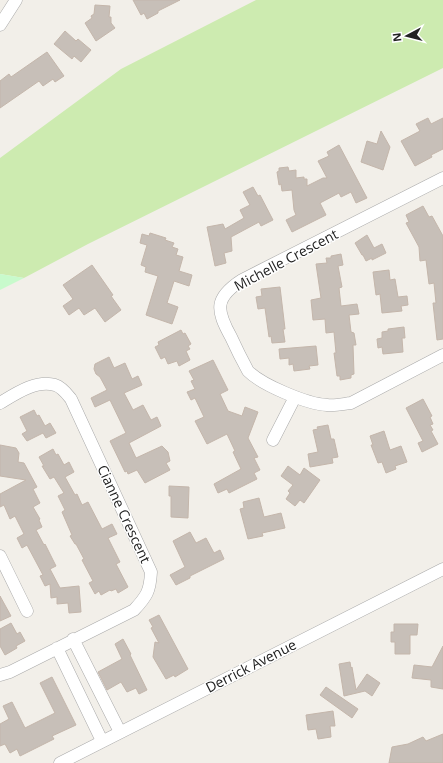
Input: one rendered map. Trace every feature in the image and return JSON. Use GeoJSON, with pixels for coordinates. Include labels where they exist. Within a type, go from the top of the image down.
{"type":"FeatureCollection","features":[{"type":"Feature","properties":{"kind":"street"},"geometry":{"type":"LineString","coordinates":[[0,25],[16,0]]}},
{"type":"Feature","properties":{"kind":"street","name":"Michelle Crescent"},"geometry":{"type":"LineString","coordinates":[[443,178],[242,280],[226,293],[220,308],[222,320],[248,371],[260,381],[295,397],[325,405],[337,405],[351,402],[443,355]]}},
{"type":"Feature","properties":{"kind":"street","name":"Cianne Crescent"},"geometry":{"type":"LineString","coordinates":[[0,403],[15,394],[45,384],[56,385],[64,391],[71,400],[151,572],[150,584],[146,597],[134,610],[0,675]]}},
{"type":"Feature","properties":{"kind":"street"},"geometry":{"type":"LineString","coordinates":[[273,440],[295,397]]}},
{"type":"Feature","properties":{"kind":"street"},"geometry":{"type":"LineString","coordinates":[[0,556],[27,611]]}},
{"type":"Feature","properties":{"kind":"street","name":"Derrick Avenue"},"geometry":{"type":"LineString","coordinates":[[60,763],[443,570]]}},
{"type":"Feature","properties":{"kind":"street"},"geometry":{"type":"LineString","coordinates":[[73,639],[120,732]]}},
{"type":"Feature","properties":{"kind":"street"},"geometry":{"type":"LineString","coordinates":[[57,648],[102,741]]}},
{"type":"Feature","properties":{"kind":"green space"},"geometry":{"type":"Polygon","coordinates":[[[256,0],[443,0],[443,68],[88,244],[24,278],[0,274],[0,158],[121,69],[256,0]]]}},
{"type":"Feature","properties":{"kind":"green space"},"geometry":{"type":"Polygon","coordinates":[[[0,274],[24,278],[0,290],[0,274]]]}},
{"type":"Feature","properties":{"kind":"building"},"geometry":{"type":"Polygon","coordinates":[[[133,0],[180,0],[158,11],[158,13],[147,19],[144,13],[141,15],[133,0]]]}},
{"type":"Feature","properties":{"kind":"building"},"geometry":{"type":"Polygon","coordinates":[[[95,5],[110,6],[109,17],[111,17],[111,23],[115,28],[96,41],[85,23],[92,18],[91,16],[94,14],[95,5]]]}},
{"type":"Feature","properties":{"kind":"building"},"geometry":{"type":"Polygon","coordinates":[[[65,31],[76,41],[78,39],[91,50],[81,62],[74,56],[72,59],[54,44],[65,31]]]}},
{"type":"Feature","properties":{"kind":"building"},"geometry":{"type":"Polygon","coordinates":[[[47,52],[64,76],[55,82],[53,79],[43,86],[39,81],[0,108],[0,81],[9,74],[11,77],[47,52]]]}},
{"type":"Feature","properties":{"kind":"building"},"geometry":{"type":"Polygon","coordinates":[[[428,118],[431,124],[443,118],[443,149],[415,166],[401,141],[420,131],[416,124],[428,118]]]}},
{"type":"Feature","properties":{"kind":"building"},"geometry":{"type":"Polygon","coordinates":[[[381,131],[390,147],[383,170],[361,162],[367,141],[377,144],[381,131]]]}},
{"type":"Feature","properties":{"kind":"building"},"geometry":{"type":"Polygon","coordinates":[[[339,145],[367,198],[356,203],[351,192],[341,197],[339,193],[320,203],[326,215],[292,232],[286,220],[296,215],[292,190],[282,191],[281,184],[279,185],[277,172],[279,171],[279,168],[288,167],[289,171],[296,170],[296,178],[304,177],[304,179],[307,179],[307,186],[323,178],[327,178],[318,161],[329,156],[327,152],[339,145]]]}},
{"type":"Feature","properties":{"kind":"building"},"geometry":{"type":"Polygon","coordinates":[[[253,187],[258,196],[260,195],[273,220],[261,226],[259,222],[231,237],[232,251],[224,253],[226,263],[215,266],[207,227],[223,224],[225,229],[244,218],[240,210],[250,205],[243,192],[253,187]]]}},
{"type":"Feature","properties":{"kind":"building"},"geometry":{"type":"Polygon","coordinates":[[[423,206],[429,217],[432,216],[443,236],[443,339],[437,340],[433,303],[436,303],[434,283],[429,284],[426,260],[420,261],[419,247],[406,223],[409,222],[406,215],[423,206]]]}},
{"type":"Feature","properties":{"kind":"building"},"geometry":{"type":"Polygon","coordinates":[[[150,233],[166,238],[165,240],[174,243],[172,247],[178,249],[176,255],[183,257],[179,271],[192,275],[189,286],[174,281],[167,303],[178,307],[172,324],[146,315],[158,276],[145,272],[146,267],[141,265],[147,245],[140,243],[142,234],[149,236],[150,233]]]}},
{"type":"Feature","properties":{"kind":"building"},"geometry":{"type":"Polygon","coordinates":[[[367,235],[374,248],[382,244],[386,253],[372,260],[372,258],[366,261],[355,243],[367,235]]]}},
{"type":"Feature","properties":{"kind":"building"},"geometry":{"type":"Polygon","coordinates":[[[341,254],[343,265],[338,266],[342,287],[339,288],[341,306],[357,304],[359,314],[349,315],[351,332],[354,333],[356,345],[353,345],[354,374],[351,375],[351,378],[340,380],[340,376],[337,376],[334,353],[336,353],[334,332],[326,333],[325,319],[313,320],[311,300],[321,298],[316,264],[327,263],[326,258],[331,258],[331,256],[341,254]]]}},
{"type":"Feature","properties":{"kind":"building"},"geometry":{"type":"Polygon","coordinates":[[[92,265],[113,295],[111,296],[121,310],[105,322],[95,308],[84,315],[79,308],[69,315],[63,306],[73,299],[63,285],[92,265]]]}},
{"type":"Feature","properties":{"kind":"building"},"geometry":{"type":"Polygon","coordinates":[[[389,270],[390,280],[395,279],[398,297],[407,296],[408,305],[401,306],[402,311],[382,313],[380,294],[376,295],[373,272],[389,270]]]}},
{"type":"Feature","properties":{"kind":"building"},"geometry":{"type":"Polygon","coordinates":[[[280,287],[285,342],[272,343],[271,336],[269,337],[265,308],[258,309],[256,297],[262,296],[261,289],[280,287]]]}},
{"type":"Feature","properties":{"kind":"building"},"geometry":{"type":"Polygon","coordinates":[[[404,327],[405,338],[402,338],[403,352],[383,354],[382,347],[378,348],[377,339],[382,338],[382,332],[388,331],[388,329],[404,327]]]}},
{"type":"Feature","properties":{"kind":"building"},"geometry":{"type":"Polygon","coordinates":[[[181,330],[183,334],[185,333],[191,344],[188,346],[190,349],[186,351],[190,360],[179,366],[177,361],[168,364],[165,357],[161,359],[155,347],[159,345],[158,342],[181,330]]]}},
{"type":"Feature","properties":{"kind":"building"},"geometry":{"type":"Polygon","coordinates":[[[316,346],[318,365],[309,366],[310,369],[294,371],[293,364],[289,365],[289,358],[280,359],[279,349],[316,346]]]}},
{"type":"Feature","properties":{"kind":"building"},"geometry":{"type":"Polygon","coordinates":[[[109,357],[114,368],[125,363],[132,379],[138,376],[142,385],[124,393],[133,410],[143,405],[151,420],[157,417],[161,426],[129,443],[136,458],[162,446],[168,452],[170,461],[166,463],[170,470],[145,483],[137,470],[128,474],[127,471],[125,472],[110,441],[126,433],[110,400],[95,407],[91,398],[107,390],[94,369],[95,364],[109,357]]]}},
{"type":"Feature","properties":{"kind":"building"},"geometry":{"type":"Polygon","coordinates":[[[213,360],[228,390],[220,394],[228,411],[242,416],[245,407],[258,412],[248,438],[258,457],[254,458],[260,470],[254,473],[257,479],[229,493],[227,489],[218,493],[214,484],[241,469],[233,452],[235,451],[227,434],[207,444],[195,421],[204,417],[195,398],[191,400],[187,392],[195,389],[191,381],[194,380],[189,371],[213,360]]]}},
{"type":"Feature","properties":{"kind":"building"},"geometry":{"type":"Polygon","coordinates":[[[423,399],[432,416],[430,417],[433,424],[430,425],[433,430],[431,431],[438,444],[422,452],[418,443],[423,441],[406,408],[423,399]]]}},
{"type":"Feature","properties":{"kind":"building"},"geometry":{"type":"Polygon","coordinates":[[[34,410],[37,416],[39,415],[45,426],[50,423],[56,433],[46,438],[43,433],[27,441],[22,434],[27,431],[20,417],[34,410]]]}},
{"type":"Feature","properties":{"kind":"building"},"geometry":{"type":"Polygon","coordinates":[[[328,425],[331,439],[334,439],[338,457],[332,458],[333,463],[310,467],[308,454],[318,452],[313,430],[318,429],[317,427],[328,425]]]}},
{"type":"Feature","properties":{"kind":"building"},"geometry":{"type":"Polygon","coordinates":[[[384,431],[390,450],[401,446],[407,462],[395,466],[396,469],[386,473],[382,462],[378,463],[371,445],[373,445],[370,436],[384,431]]]}},
{"type":"Feature","properties":{"kind":"building"},"geometry":{"type":"Polygon","coordinates":[[[0,445],[16,448],[19,453],[18,462],[24,463],[37,487],[33,489],[40,503],[33,507],[40,519],[39,520],[42,527],[36,530],[56,566],[50,569],[60,588],[79,586],[81,612],[69,613],[68,603],[57,604],[57,597],[51,598],[50,584],[45,586],[40,576],[43,575],[27,545],[22,548],[17,538],[24,534],[15,516],[10,519],[4,505],[0,507],[0,494],[26,480],[0,476],[0,445]]]}},
{"type":"Feature","properties":{"kind":"building"},"geometry":{"type":"Polygon","coordinates":[[[53,449],[56,455],[58,454],[64,465],[69,462],[74,472],[65,477],[75,495],[77,494],[82,505],[88,502],[102,529],[112,524],[117,534],[108,538],[120,562],[116,564],[128,587],[118,593],[116,589],[110,590],[101,595],[99,591],[95,594],[89,583],[93,581],[82,560],[84,559],[70,536],[72,535],[62,512],[65,510],[58,496],[64,493],[54,477],[50,479],[42,466],[44,466],[39,457],[53,449]]]}},
{"type":"Feature","properties":{"kind":"building"},"geometry":{"type":"Polygon","coordinates":[[[288,466],[300,475],[304,468],[320,480],[304,503],[300,500],[295,506],[286,499],[290,493],[288,491],[293,485],[281,476],[288,466]]]}},
{"type":"Feature","properties":{"kind":"building"},"geometry":{"type":"Polygon","coordinates":[[[169,486],[189,487],[188,518],[171,517],[171,496],[169,496],[169,486]]]}},
{"type":"Feature","properties":{"kind":"building"},"geometry":{"type":"Polygon","coordinates":[[[259,498],[264,517],[281,513],[285,528],[262,533],[263,536],[248,539],[240,509],[244,508],[243,502],[259,498]]]}},
{"type":"Feature","properties":{"kind":"building"},"geometry":{"type":"Polygon","coordinates":[[[190,532],[196,543],[206,538],[214,553],[220,550],[224,559],[190,576],[190,578],[176,585],[170,575],[185,567],[173,541],[190,532]]]}},
{"type":"Feature","properties":{"kind":"building"},"geometry":{"type":"Polygon","coordinates":[[[0,596],[11,616],[0,621],[0,596]]]}},
{"type":"Feature","properties":{"kind":"building"},"geometry":{"type":"Polygon","coordinates":[[[159,615],[188,669],[175,677],[174,675],[166,679],[153,657],[155,642],[159,643],[151,628],[153,627],[149,620],[159,615]]]}},
{"type":"Feature","properties":{"kind":"building"},"geometry":{"type":"Polygon","coordinates":[[[11,623],[17,634],[20,632],[25,641],[5,655],[0,646],[0,629],[11,623]]]}},
{"type":"Feature","properties":{"kind":"building"},"geometry":{"type":"Polygon","coordinates":[[[394,624],[418,624],[417,635],[410,635],[410,654],[395,654],[395,642],[391,642],[391,632],[394,632],[394,624]]]}},
{"type":"Feature","properties":{"kind":"building"},"geometry":{"type":"Polygon","coordinates":[[[123,639],[147,690],[139,694],[136,688],[127,692],[121,682],[107,690],[98,672],[122,659],[115,644],[123,639]]]}},
{"type":"Feature","properties":{"kind":"building"},"geometry":{"type":"Polygon","coordinates":[[[443,646],[443,689],[431,687],[431,680],[412,678],[414,665],[432,667],[443,646]]]}},
{"type":"Feature","properties":{"kind":"building"},"geometry":{"type":"Polygon","coordinates":[[[350,662],[356,690],[367,674],[380,683],[372,696],[365,691],[344,696],[339,664],[350,662]]]}},
{"type":"Feature","properties":{"kind":"building"},"geometry":{"type":"Polygon","coordinates":[[[52,677],[76,725],[52,736],[54,739],[20,756],[17,749],[10,753],[5,744],[0,746],[0,724],[9,719],[3,706],[12,702],[25,728],[55,713],[40,683],[52,677]]]}},
{"type":"Feature","properties":{"kind":"building"},"geometry":{"type":"Polygon","coordinates":[[[326,687],[358,709],[352,718],[320,695],[326,687]]]}},
{"type":"Feature","properties":{"kind":"building"},"geometry":{"type":"Polygon","coordinates":[[[333,711],[335,726],[330,726],[331,737],[318,739],[316,729],[308,730],[306,715],[333,711]]]}},
{"type":"Feature","properties":{"kind":"building"},"geometry":{"type":"Polygon","coordinates":[[[443,734],[443,763],[389,763],[392,747],[408,744],[423,737],[426,741],[443,734]]]}}]}
